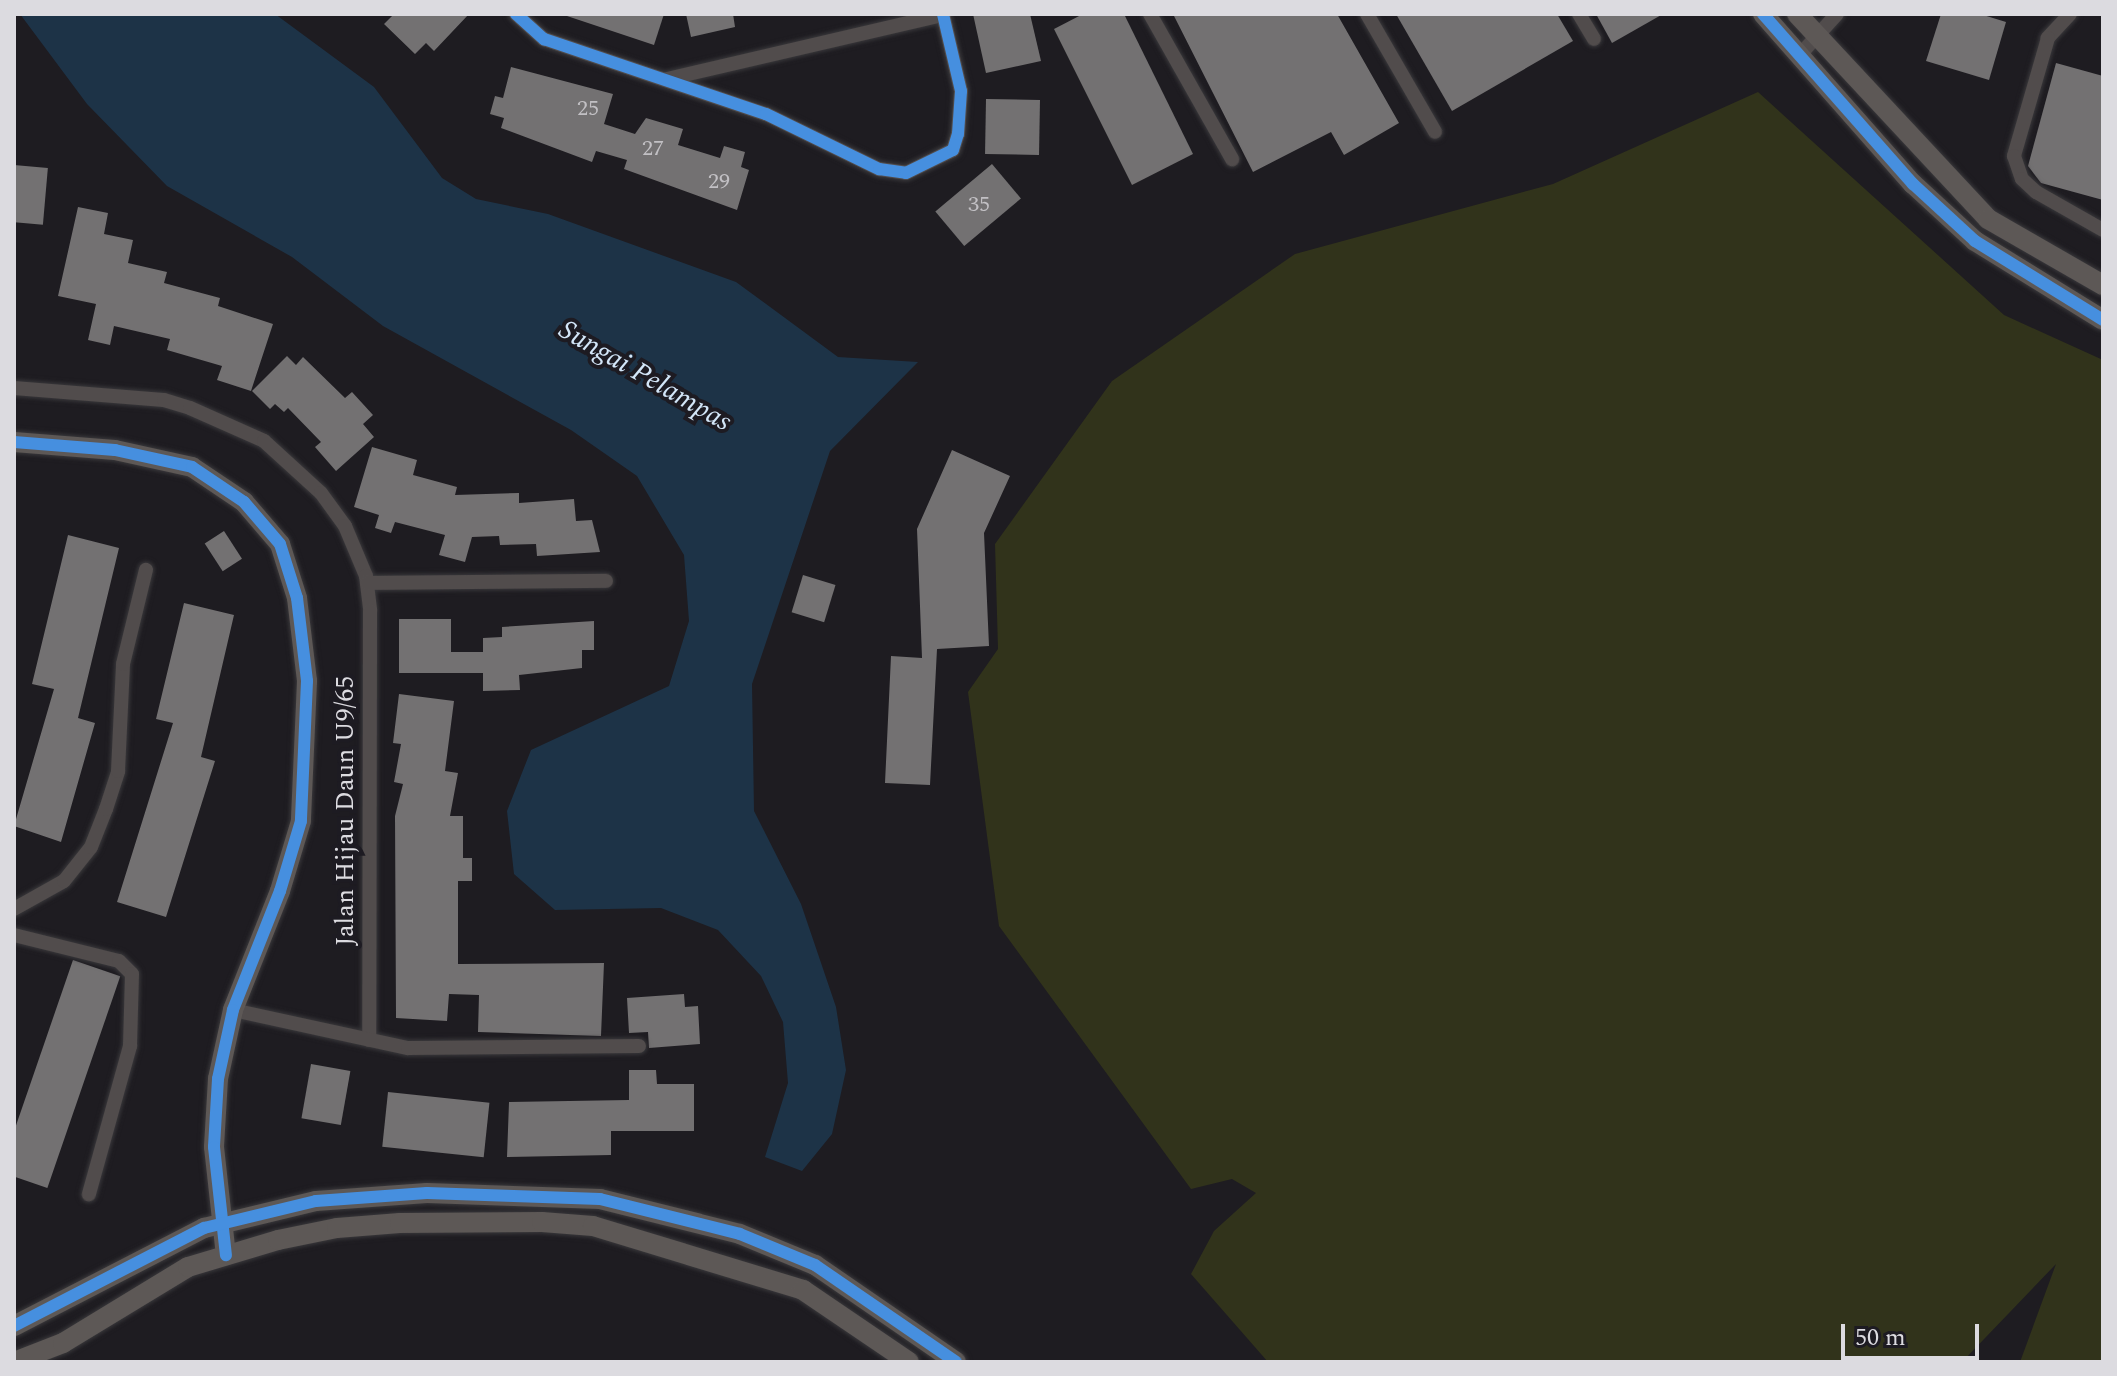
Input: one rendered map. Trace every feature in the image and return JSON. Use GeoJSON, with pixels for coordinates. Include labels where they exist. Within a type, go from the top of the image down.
{"type":"FeatureCollection","features":[{"type":"Feature","properties":{"kind":"street"},"geometry":{"type":"LineString","coordinates":[[1150,14],[1232,159]]}},
{"type":"Feature","properties":{"kind":"street"},"geometry":{"type":"LineString","coordinates":[[1367,14],[1435,132]]}},
{"type":"Feature","properties":{"kind":"street"},"geometry":{"type":"LineString","coordinates":[[1579,14],[1594,39]]}},
{"type":"Feature","properties":{"kind":"street"},"geometry":{"type":"LineString","coordinates":[[1797,14],[1988,219],[2103,285]]}},
{"type":"Feature","properties":{"kind":"street"},"geometry":{"type":"LineString","coordinates":[[1798,57],[1837,14]]}},
{"type":"Feature","properties":{"kind":"street"},"geometry":{"type":"LineString","coordinates":[[2070,14],[2048,38],[2014,156],[2022,179],[2036,192],[2103,230]]}},
{"type":"Feature","properties":{"kind":"street"},"geometry":{"type":"LineString","coordinates":[[524,17],[544,39],[766,114],[879,169],[906,173],[953,150],[958,134],[961,91],[943,15],[666,80]]}},
{"type":"Feature","properties":{"kind":"street"},"geometry":{"type":"LineString","coordinates":[[1770,17],[1798,57],[1913,184],[1975,241],[2103,320]]}},
{"type":"Feature","properties":{"kind":"street","name":"Jalan Hijau Daun U9/65"},"geometry":{"type":"LineString","coordinates":[[14,388],[164,400],[264,441],[321,493],[345,526],[367,583],[369,1040]]}},
{"type":"Feature","properties":{"kind":"street"},"geometry":{"type":"LineString","coordinates":[[14,442],[115,450],[192,467],[244,502],[280,544],[297,598],[307,681],[301,821],[280,891],[233,1010],[216,1106],[214,1147],[226,1255]]}},
{"type":"Feature","properties":{"kind":"street"},"geometry":{"type":"LineString","coordinates":[[14,909],[64,881],[91,847],[106,809],[118,771],[123,664],[146,570]]}},
{"type":"Feature","properties":{"kind":"street"},"geometry":{"type":"LineString","coordinates":[[367,583],[606,581]]}},
{"type":"Feature","properties":{"kind":"street"},"geometry":{"type":"LineString","coordinates":[[14,935],[119,961],[132,974],[130,1046],[89,1194]]}},
{"type":"Feature","properties":{"kind":"street"},"geometry":{"type":"LineString","coordinates":[[233,1010],[408,1048],[639,1046]]}},
{"type":"Feature","properties":{"kind":"street"},"geometry":{"type":"LineString","coordinates":[[14,1326],[204,1228],[316,1201],[411,1194],[600,1199],[740,1234],[815,1265],[956,1362]]}},
{"type":"Feature","properties":{"kind":"street"},"geometry":{"type":"LineString","coordinates":[[14,1362],[63,1343],[188,1267],[226,1255],[337,1228],[526,1222],[593,1226],[803,1290],[909,1362]]}},
{"type":"Feature","properties":{"kind":"green space"},"geometry":{"type":"Polygon","coordinates":[[[1758,92],[2004,315],[2103,360],[2103,1362],[2020,1362],[2056,1264],[1962,1362],[1268,1362],[1191,1274],[1214,1231],[1256,1193],[1232,1179],[1191,1189],[999,926],[968,692],[998,649],[995,544],[1112,381],[1295,254],[1553,184],[1758,92]]]}},
{"type":"Feature","properties":{"kind":"water","name":"Sungai Pelampas"},"geometry":{"type":"Polygon","coordinates":[[[20,14],[275,14],[374,87],[442,178],[476,199],[548,214],[736,282],[838,357],[918,362],[830,451],[752,684],[754,811],[801,904],[836,1007],[846,1070],[832,1134],[802,1171],[765,1157],[788,1083],[783,1022],[761,976],[718,930],[661,908],[555,910],[514,874],[507,811],[531,750],[669,686],[689,621],[684,555],[637,476],[571,430],[383,326],[292,257],[167,186],[87,104],[20,14]]]}},
{"type":"Feature","properties":{"kind":"building"},"geometry":{"type":"Polygon","coordinates":[[[394,14],[469,14],[434,51],[426,43],[415,54],[384,24],[394,14]]]}},
{"type":"Feature","properties":{"kind":"building"},"geometry":{"type":"Polygon","coordinates":[[[561,14],[664,14],[654,45],[561,14]]]}},
{"type":"Feature","properties":{"kind":"building"},"geometry":{"type":"Polygon","coordinates":[[[686,14],[733,14],[735,27],[691,37],[686,14]]]}},
{"type":"Feature","properties":{"kind":"building"},"geometry":{"type":"Polygon","coordinates":[[[973,14],[1030,14],[1041,61],[986,73],[973,14]]]}},
{"type":"Feature","properties":{"kind":"building"},"geometry":{"type":"Polygon","coordinates":[[[1083,14],[1124,14],[1193,154],[1132,185],[1054,29],[1083,14]]]}},
{"type":"Feature","properties":{"kind":"building"},"geometry":{"type":"Polygon","coordinates":[[[1173,14],[1337,14],[1399,123],[1344,155],[1331,132],[1253,172],[1173,14]]]}},
{"type":"Feature","properties":{"kind":"building"},"geometry":{"type":"Polygon","coordinates":[[[1396,14],[1557,14],[1573,41],[1452,111],[1396,14]]]}},
{"type":"Feature","properties":{"kind":"building"},"geometry":{"type":"Polygon","coordinates":[[[1596,14],[1663,14],[1612,43],[1596,14]]]}},
{"type":"Feature","properties":{"kind":"building"},"geometry":{"type":"Polygon","coordinates":[[[1941,14],[1980,14],[2006,22],[1989,80],[1926,61],[1941,14]]]}},
{"type":"Feature","properties":{"kind":"building"},"geometry":{"type":"Polygon","coordinates":[[[2056,63],[2103,76],[2103,200],[2041,183],[2028,166],[2056,63]]]}},
{"type":"Feature","properties":{"kind":"building"},"geometry":{"type":"Polygon","coordinates":[[[511,67],[613,94],[604,124],[635,134],[646,118],[683,129],[678,145],[720,158],[724,146],[745,152],[741,167],[749,170],[737,210],[624,169],[627,160],[596,151],[592,162],[501,128],[504,118],[490,114],[495,96],[503,98],[511,67]]]}},
{"type":"Feature","properties":{"kind":"building"},"geometry":{"type":"Polygon","coordinates":[[[986,99],[1040,100],[1039,155],[985,154],[986,99]]]}},
{"type":"Feature","properties":{"kind":"building"},"geometry":{"type":"Polygon","coordinates":[[[992,164],[1021,198],[964,246],[935,212],[992,164]]]}},
{"type":"Feature","properties":{"kind":"building"},"geometry":{"type":"Polygon","coordinates":[[[14,165],[48,168],[43,225],[14,222],[14,165]]]}},
{"type":"Feature","properties":{"kind":"building"},"geometry":{"type":"Polygon","coordinates":[[[78,207],[108,213],[104,234],[133,240],[128,263],[167,272],[164,283],[220,298],[218,306],[273,324],[251,391],[217,380],[222,366],[167,350],[170,339],[114,326],[110,345],[88,340],[96,304],[58,296],[78,207]]]}},
{"type":"Feature","properties":{"kind":"building"},"geometry":{"type":"Polygon","coordinates":[[[287,356],[296,365],[303,357],[345,398],[352,392],[373,415],[363,424],[374,437],[336,471],[315,447],[321,442],[288,408],[284,412],[275,404],[270,409],[252,391],[287,356]]]}},
{"type":"Feature","properties":{"kind":"building"},"geometry":{"type":"Polygon","coordinates":[[[372,447],[417,460],[413,475],[457,487],[455,495],[519,493],[519,503],[574,499],[576,521],[592,520],[600,552],[537,556],[536,544],[500,545],[499,536],[472,537],[465,562],[439,555],[445,535],[395,522],[391,533],[375,528],[379,515],[354,507],[372,447]]]}},
{"type":"Feature","properties":{"kind":"building"},"geometry":{"type":"Polygon","coordinates":[[[952,450],[1010,476],[984,533],[989,646],[937,649],[930,785],[885,783],[891,656],[922,658],[917,529],[952,450]]]}},
{"type":"Feature","properties":{"kind":"building"},"geometry":{"type":"Polygon","coordinates":[[[224,531],[242,559],[223,571],[205,544],[224,531]]]}},
{"type":"Feature","properties":{"kind":"building"},"geometry":{"type":"Polygon","coordinates":[[[68,535],[119,548],[78,718],[95,723],[61,842],[14,826],[54,689],[32,684],[68,535]]]}},
{"type":"Feature","properties":{"kind":"building"},"geometry":{"type":"Polygon","coordinates":[[[803,575],[836,585],[824,622],[792,612],[803,575]]]}},
{"type":"Feature","properties":{"kind":"building"},"geometry":{"type":"Polygon","coordinates":[[[184,603],[234,615],[201,757],[215,761],[166,917],[117,902],[173,723],[156,719],[184,603]]]}},
{"type":"Feature","properties":{"kind":"building"},"geometry":{"type":"Polygon","coordinates":[[[399,619],[451,619],[451,652],[483,652],[483,638],[502,637],[502,627],[594,621],[594,650],[582,650],[582,668],[519,675],[520,690],[483,691],[483,673],[399,673],[399,619]]]}},
{"type":"Feature","properties":{"kind":"building"},"geometry":{"type":"Polygon","coordinates":[[[399,694],[454,701],[445,771],[458,773],[450,816],[463,816],[463,858],[472,858],[472,881],[458,881],[458,964],[604,963],[601,1036],[478,1032],[479,995],[449,994],[447,1021],[396,1018],[395,816],[403,784],[394,782],[401,744],[393,743],[399,694]]]}},
{"type":"Feature","properties":{"kind":"building"},"geometry":{"type":"Polygon","coordinates":[[[73,960],[120,976],[47,1188],[14,1177],[14,1131],[73,960]]]}},
{"type":"Feature","properties":{"kind":"building"},"geometry":{"type":"Polygon","coordinates":[[[684,994],[685,1007],[698,1006],[700,1044],[649,1048],[648,1032],[629,1033],[627,998],[684,994]]]}},
{"type":"Feature","properties":{"kind":"building"},"geometry":{"type":"Polygon","coordinates":[[[311,1064],[350,1071],[341,1125],[301,1118],[311,1064]]]}},
{"type":"Feature","properties":{"kind":"building"},"geometry":{"type":"Polygon","coordinates":[[[629,1070],[656,1070],[657,1084],[694,1084],[694,1131],[611,1131],[611,1155],[507,1157],[509,1102],[629,1100],[629,1070]]]}},
{"type":"Feature","properties":{"kind":"building"},"geometry":{"type":"Polygon","coordinates":[[[388,1092],[489,1103],[484,1157],[382,1147],[388,1092]]]}},
{"type":"Feature","properties":{"kind":"cycle path"},"geometry":{"type":"LineString","coordinates":[[516,14],[544,39],[766,114],[879,169],[906,173],[953,150],[958,134],[961,91],[943,14]]}},
{"type":"Feature","properties":{"kind":"cycle path"},"geometry":{"type":"LineString","coordinates":[[1763,14],[1913,184],[1975,241],[2103,320]]}},
{"type":"Feature","properties":{"kind":"cycle path"},"geometry":{"type":"LineString","coordinates":[[14,442],[115,450],[192,467],[244,502],[280,544],[297,598],[307,681],[301,821],[280,891],[233,1010],[218,1079],[214,1147],[226,1255]]}},
{"type":"Feature","properties":{"kind":"cycle path"},"geometry":{"type":"LineString","coordinates":[[14,1326],[204,1228],[316,1201],[427,1193],[600,1199],[740,1234],[815,1265],[956,1362]]}}]}
